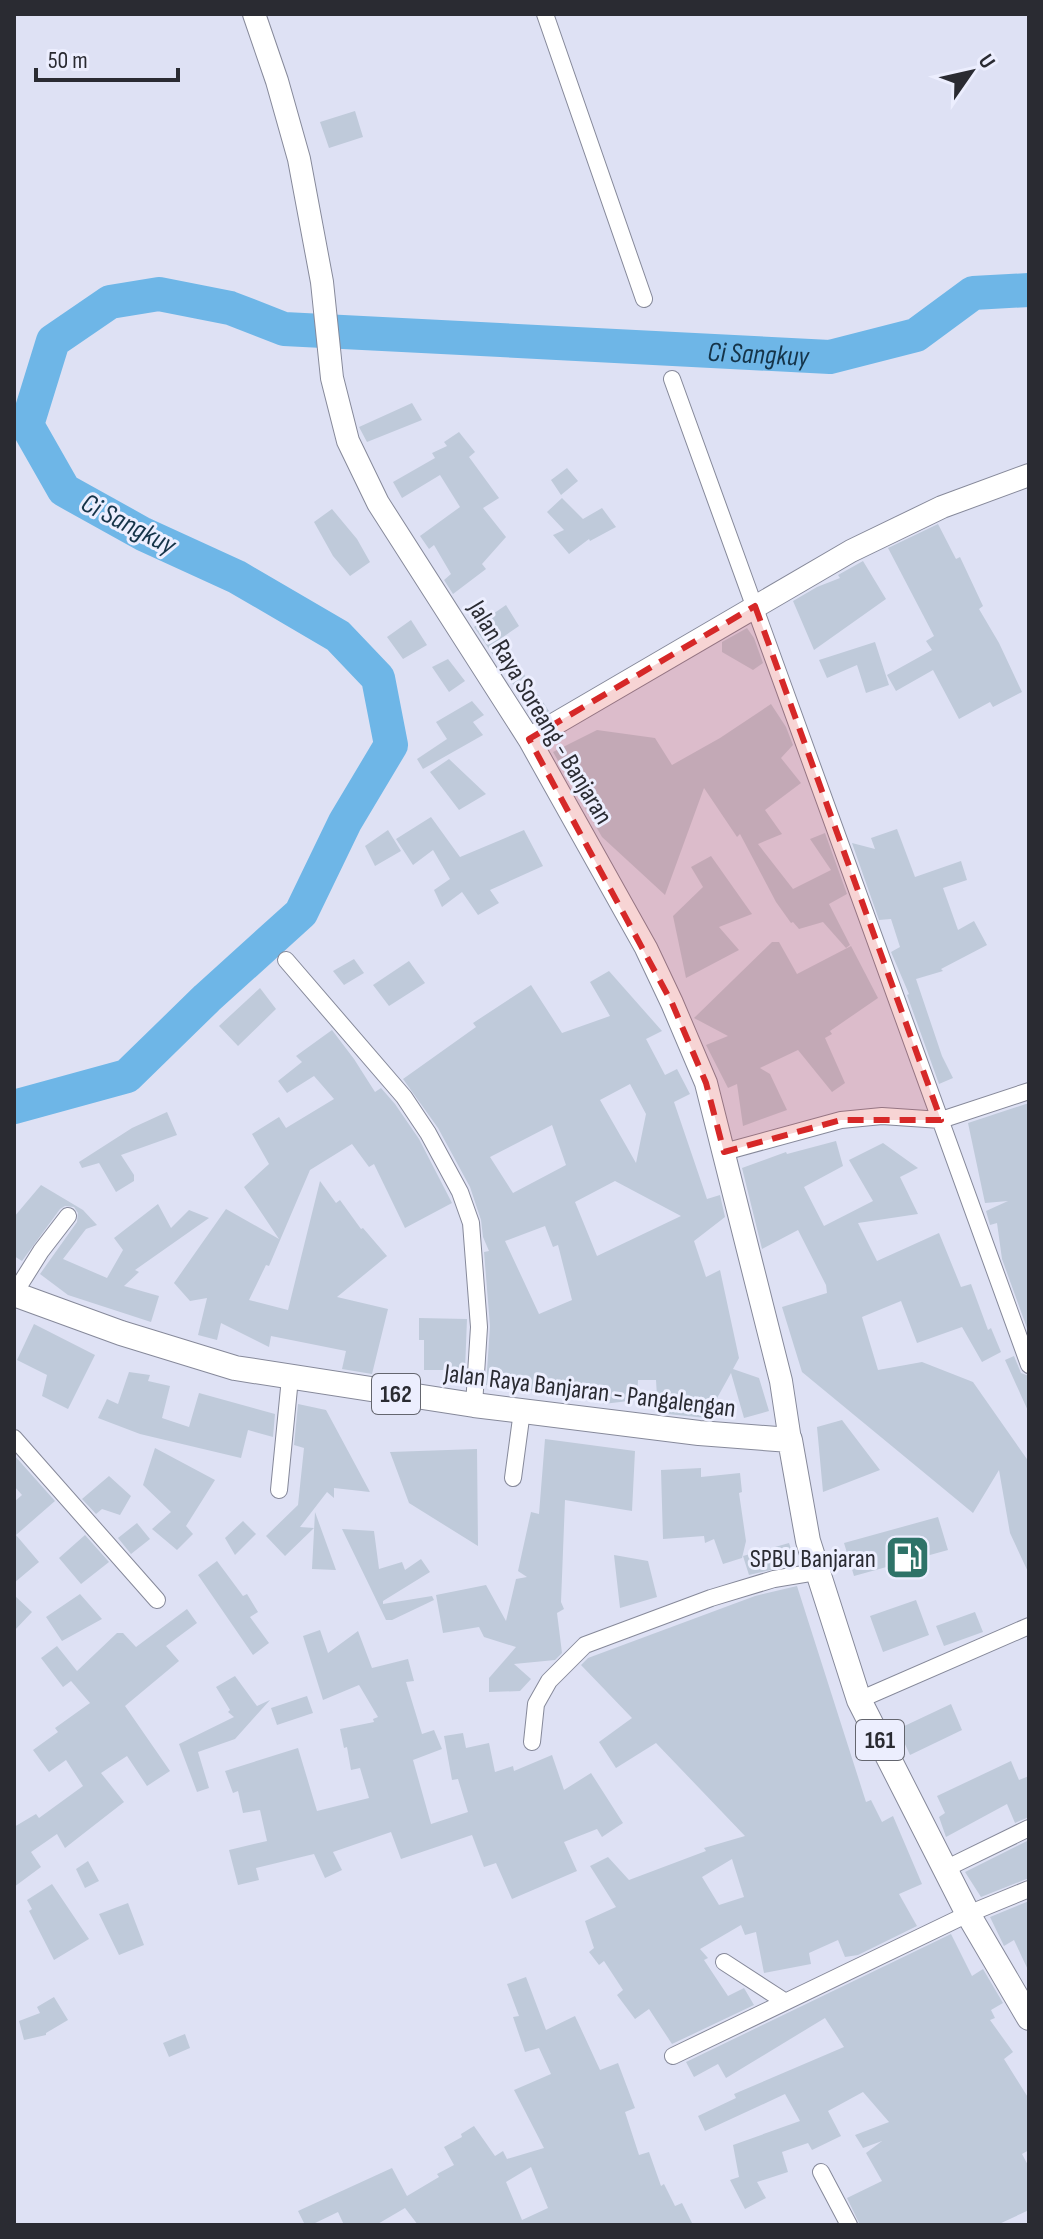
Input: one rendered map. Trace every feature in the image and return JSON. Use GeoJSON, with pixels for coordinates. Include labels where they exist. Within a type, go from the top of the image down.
{"type":"FeatureCollection","features":[{"type":"Feature","properties":{"kind":"main road","name":"Jalan Raya Soreang - Banjaran"},"geometry":{"type":"LineString","coordinates":[[254,14],[299,159],[322,282],[332,378],[348,441],[362,474],[529,739],[646,948],[672,1003],[706,1083],[781,1381],[790,1440]]}},
{"type":"Feature","properties":{"kind":"main road"},"geometry":{"type":"LineString","coordinates":[[529,739],[851,551],[942,507],[1029,475]]}},
{"type":"Feature","properties":{"kind":"main road","name":"Jalan Raya Banjaran - Pangalengan"},"geometry":{"type":"LineString","coordinates":[[14,1294],[210,1361],[290,1378],[699,1433],[790,1440]]}},
{"type":"Feature","properties":{"kind":"main road","name":"161"},"geometry":{"type":"LineString","coordinates":[[790,1440],[816,1572],[859,1700],[968,1914],[1029,2018]]}},
{"type":"Feature","properties":{"kind":"street"},"geometry":{"type":"LineString","coordinates":[[545,14],[644,299]]}},
{"type":"Feature","properties":{"kind":"street"},"geometry":{"type":"LineString","coordinates":[[672,379],[1029,1365]]}},
{"type":"Feature","properties":{"kind":"street"},"geometry":{"type":"LineString","coordinates":[[286,960],[404,1097],[428,1133],[467,1207],[479,1327],[474,1405]]}},
{"type":"Feature","properties":{"kind":"street"},"geometry":{"type":"LineString","coordinates":[[724,1152],[841,1120],[882,1116],[941,1120],[1029,1091]]}},
{"type":"Feature","properties":{"kind":"street"},"geometry":{"type":"LineString","coordinates":[[14,1294],[68,1216]]}},
{"type":"Feature","properties":{"kind":"street"},"geometry":{"type":"LineString","coordinates":[[279,1490],[290,1378]]}},
{"type":"Feature","properties":{"kind":"street"},"geometry":{"type":"LineString","coordinates":[[513,1478],[522,1411]]}},
{"type":"Feature","properties":{"kind":"street"},"geometry":{"type":"LineString","coordinates":[[14,1438],[157,1600]]}},
{"type":"Feature","properties":{"kind":"street"},"geometry":{"type":"LineString","coordinates":[[532,1742],[536,1704],[559,1669],[585,1645],[711,1598],[774,1579],[816,1572]]}},
{"type":"Feature","properties":{"kind":"street"},"geometry":{"type":"LineString","coordinates":[[859,1700],[1029,1626]]}},
{"type":"Feature","properties":{"kind":"street"},"geometry":{"type":"LineString","coordinates":[[945,1869],[1029,1828]]}},
{"type":"Feature","properties":{"kind":"street"},"geometry":{"type":"LineString","coordinates":[[673,2056],[968,1914],[1029,1889]]}},
{"type":"Feature","properties":{"kind":"street"},"geometry":{"type":"LineString","coordinates":[[724,1962],[784,2001]]}},
{"type":"Feature","properties":{"kind":"street"},"geometry":{"type":"LineString","coordinates":[[821,2172],[849,2225]]}},
{"type":"Feature","properties":{"kind":"highlighted area"},"geometry":{"type":"Polygon","coordinates":[[[755,606],[941,1120],[841,1120],[724,1152],[706,1083],[672,1003],[529,739],[755,606]]]}},
{"type":"Feature","properties":{"kind":"building"},"geometry":{"type":"Polygon","coordinates":[[[355,111],[363,137],[329,148],[320,122],[355,111]]]}},
{"type":"Feature","properties":{"kind":"building"},"geometry":{"type":"Polygon","coordinates":[[[412,403],[422,420],[367,442],[359,427],[412,403]]]}},
{"type":"Feature","properties":{"kind":"building"},"geometry":{"type":"Polygon","coordinates":[[[459,432],[475,452],[469,457],[499,498],[483,508],[506,537],[482,564],[486,569],[453,594],[444,580],[451,574],[434,545],[429,549],[420,536],[460,507],[440,475],[402,498],[393,482],[435,458],[432,453],[447,446],[444,442],[459,432]]]}},
{"type":"Feature","properties":{"kind":"building"},"geometry":{"type":"Polygon","coordinates":[[[567,468],[578,481],[561,495],[551,480],[567,468]]]}},
{"type":"Feature","properties":{"kind":"building"},"geometry":{"type":"Polygon","coordinates":[[[562,498],[583,519],[602,508],[616,527],[589,539],[569,554],[553,535],[564,530],[547,512],[562,498]]]}},
{"type":"Feature","properties":{"kind":"building"},"geometry":{"type":"Polygon","coordinates":[[[332,509],[357,539],[370,562],[350,576],[333,556],[314,522],[332,509]]]}},
{"type":"Feature","properties":{"kind":"building"},"geometry":{"type":"Polygon","coordinates":[[[938,524],[956,559],[960,557],[983,606],[979,609],[1022,692],[993,707],[990,702],[959,719],[933,670],[896,691],[887,675],[932,650],[926,641],[934,636],[888,548],[938,524]]]}},
{"type":"Feature","properties":{"kind":"building"},"geometry":{"type":"Polygon","coordinates":[[[863,561],[886,599],[814,650],[793,601],[840,578],[838,575],[863,561]]]}},
{"type":"Feature","properties":{"kind":"building"},"geometry":{"type":"Polygon","coordinates":[[[506,605],[519,626],[500,639],[549,711],[536,718],[474,627],[506,605]]]}},
{"type":"Feature","properties":{"kind":"building"},"geometry":{"type":"Polygon","coordinates":[[[411,620],[427,645],[403,659],[387,637],[411,620]]]}},
{"type":"Feature","properties":{"kind":"building"},"geometry":{"type":"Polygon","coordinates":[[[747,628],[763,663],[753,670],[722,652],[722,642],[747,628]]]}},
{"type":"Feature","properties":{"kind":"building"},"geometry":{"type":"Polygon","coordinates":[[[875,642],[889,685],[866,693],[857,665],[827,678],[819,660],[875,642]]]}},
{"type":"Feature","properties":{"kind":"building"},"geometry":{"type":"Polygon","coordinates":[[[448,659],[465,681],[449,692],[432,667],[448,659]]]}},
{"type":"Feature","properties":{"kind":"building"},"geometry":{"type":"Polygon","coordinates":[[[472,701],[484,715],[473,722],[483,735],[423,769],[417,759],[447,739],[436,722],[472,701]]]}},
{"type":"Feature","properties":{"kind":"building"},"geometry":{"type":"Polygon","coordinates":[[[771,704],[793,745],[781,758],[801,783],[765,810],[782,834],[758,844],[793,889],[831,870],[810,839],[825,833],[847,894],[829,904],[850,945],[846,948],[823,922],[799,929],[791,923],[776,902],[740,834],[737,837],[704,788],[665,895],[602,837],[553,752],[597,730],[655,738],[672,765],[771,704]]]}},
{"type":"Feature","properties":{"kind":"building"},"geometry":{"type":"Polygon","coordinates":[[[449,759],[486,794],[459,810],[430,772],[449,759]]]}},
{"type":"Feature","properties":{"kind":"building"},"geometry":{"type":"Polygon","coordinates":[[[431,817],[460,857],[524,830],[543,866],[490,890],[499,903],[478,915],[462,892],[442,907],[434,890],[450,879],[433,850],[413,865],[396,839],[431,817]]]}},
{"type":"Feature","properties":{"kind":"building"},"geometry":{"type":"Polygon","coordinates":[[[897,829],[915,877],[961,861],[967,880],[943,888],[958,930],[974,921],[987,945],[941,969],[943,971],[916,979],[942,1056],[953,1078],[939,1084],[909,994],[891,952],[900,947],[891,919],[879,920],[852,843],[875,849],[871,838],[897,829]]]}},
{"type":"Feature","properties":{"kind":"building"},"geometry":{"type":"Polygon","coordinates":[[[388,830],[401,851],[375,866],[365,846],[388,830]]]}},
{"type":"Feature","properties":{"kind":"building"},"geometry":{"type":"Polygon","coordinates":[[[711,856],[752,914],[719,927],[739,950],[686,978],[673,916],[703,887],[691,867],[711,856]]]}},
{"type":"Feature","properties":{"kind":"building"},"geometry":{"type":"Polygon","coordinates":[[[772,942],[779,942],[797,974],[851,946],[878,998],[830,1031],[832,1034],[825,1038],[845,1083],[832,1092],[798,1050],[760,1068],[770,1074],[787,1110],[743,1126],[737,1084],[728,1088],[706,1045],[728,1036],[694,1018],[772,942]]]}},
{"type":"Feature","properties":{"kind":"building"},"geometry":{"type":"Polygon","coordinates":[[[354,959],[364,973],[344,985],[333,971],[354,959]]]}},
{"type":"Feature","properties":{"kind":"building"},"geometry":{"type":"Polygon","coordinates":[[[409,961],[425,983],[389,1006],[373,985],[409,961]]]}},
{"type":"Feature","properties":{"kind":"building"},"geometry":{"type":"Polygon","coordinates":[[[609,971],[662,1031],[646,1039],[665,1075],[677,1069],[690,1094],[674,1102],[707,1199],[720,1195],[725,1217],[694,1241],[706,1277],[720,1270],[739,1358],[733,1369],[759,1378],[769,1411],[744,1418],[731,1373],[706,1418],[658,1413],[656,1380],[638,1380],[637,1400],[603,1404],[603,1394],[545,1387],[544,1392],[486,1385],[490,1326],[484,1252],[489,1251],[481,1220],[470,1187],[438,1128],[403,1079],[476,1027],[473,1023],[531,985],[562,1033],[610,1016],[590,982],[609,971]],[[630,1084],[600,1100],[636,1163],[646,1114],[630,1084]],[[552,1125],[490,1157],[513,1193],[566,1165],[552,1125]],[[615,1181],[575,1202],[597,1256],[681,1216],[615,1181]],[[545,1226],[505,1241],[539,1314],[572,1300],[558,1245],[553,1247],[545,1226]]]}},
{"type":"Feature","properties":{"kind":"building"},"geometry":{"type":"Polygon","coordinates":[[[260,988],[276,1009],[238,1046],[219,1026],[260,988]]]}},
{"type":"Feature","properties":{"kind":"building"},"geometry":{"type":"Polygon","coordinates":[[[332,1030],[375,1092],[381,1088],[395,1104],[419,1139],[452,1203],[405,1228],[374,1164],[369,1167],[352,1144],[310,1170],[269,1266],[266,1265],[249,1300],[288,1310],[320,1181],[336,1203],[340,1200],[361,1229],[387,1256],[337,1297],[388,1309],[372,1374],[342,1369],[346,1351],[271,1336],[269,1347],[221,1323],[217,1340],[198,1335],[207,1298],[190,1301],[174,1283],[226,1209],[279,1239],[244,1187],[269,1164],[252,1134],[279,1117],[286,1128],[334,1099],[314,1076],[287,1093],[278,1081],[302,1062],[296,1056],[332,1030]]]}},
{"type":"Feature","properties":{"kind":"building"},"geometry":{"type":"Polygon","coordinates":[[[1029,1103],[1028,1331],[1002,1259],[997,1223],[990,1225],[986,1211],[1008,1201],[985,1203],[968,1123],[1029,1103]]]}},
{"type":"Feature","properties":{"kind":"building"},"geometry":{"type":"Polygon","coordinates":[[[167,1112],[177,1135],[121,1155],[134,1175],[134,1181],[116,1192],[99,1163],[82,1168],[79,1162],[132,1128],[167,1112]]]}},
{"type":"Feature","properties":{"kind":"building"},"geometry":{"type":"Polygon","coordinates":[[[836,1141],[843,1166],[804,1187],[824,1226],[873,1201],[849,1160],[883,1143],[918,1168],[900,1177],[918,1214],[858,1223],[877,1261],[939,1233],[961,1287],[971,1284],[988,1330],[991,1328],[1001,1352],[982,1362],[962,1327],[917,1343],[901,1301],[862,1317],[878,1370],[922,1362],[973,1382],[1029,1462],[1029,1574],[1010,1533],[999,1470],[973,1513],[802,1372],[782,1307],[827,1293],[826,1285],[798,1230],[762,1249],[742,1168],[786,1152],[836,1141]]]}},
{"type":"Feature","properties":{"kind":"building"},"geometry":{"type":"Polygon","coordinates":[[[41,1185],[83,1210],[97,1225],[86,1229],[63,1259],[107,1278],[123,1250],[114,1238],[158,1204],[171,1228],[189,1210],[209,1218],[135,1270],[139,1272],[124,1286],[159,1296],[151,1322],[68,1295],[40,1274],[77,1222],[78,1213],[74,1207],[60,1209],[22,1261],[14,1256],[14,1217],[41,1185]]]}},
{"type":"Feature","properties":{"kind":"building"},"geometry":{"type":"Polygon","coordinates":[[[419,1318],[467,1319],[465,1370],[424,1370],[424,1340],[419,1340],[419,1318]]]}},
{"type":"Feature","properties":{"kind":"building"},"geometry":{"type":"Polygon","coordinates":[[[34,1324],[95,1355],[68,1409],[42,1396],[47,1375],[17,1360],[34,1324]]]}},
{"type":"Feature","properties":{"kind":"building"},"geometry":{"type":"Polygon","coordinates":[[[1014,1356],[1021,1373],[1029,1376],[1029,1413],[1005,1360],[1014,1356]]]}},
{"type":"Feature","properties":{"kind":"building"},"geometry":{"type":"Polygon","coordinates":[[[129,1372],[150,1375],[148,1381],[170,1386],[162,1418],[189,1427],[199,1393],[275,1414],[273,1437],[248,1430],[241,1458],[140,1434],[98,1418],[107,1399],[118,1404],[129,1372]]]}},
{"type":"Feature","properties":{"kind":"building"},"geometry":{"type":"Polygon","coordinates":[[[298,1404],[326,1410],[370,1492],[334,1488],[334,1498],[327,1492],[300,1527],[314,1528],[285,1556],[266,1536],[298,1505],[304,1448],[294,1445],[298,1404]]]}},
{"type":"Feature","properties":{"kind":"building"},"geometry":{"type":"Polygon","coordinates":[[[842,1420],[880,1470],[823,1492],[817,1427],[842,1420]]]}},
{"type":"Feature","properties":{"kind":"building"},"geometry":{"type":"Polygon","coordinates":[[[545,1439],[635,1451],[632,1511],[565,1500],[561,1602],[564,1609],[557,1613],[562,1653],[555,1660],[514,1664],[531,1679],[520,1691],[489,1692],[489,1678],[516,1647],[484,1637],[479,1627],[443,1633],[436,1595],[486,1585],[506,1621],[516,1579],[527,1577],[518,1571],[531,1512],[539,1514],[545,1439]]]}},
{"type":"Feature","properties":{"kind":"building"},"geometry":{"type":"Polygon","coordinates":[[[155,1448],[215,1480],[186,1526],[193,1534],[177,1550],[152,1529],[171,1512],[143,1485],[155,1448]]]}},
{"type":"Feature","properties":{"kind":"building"},"geometry":{"type":"Polygon","coordinates":[[[477,1449],[478,1546],[409,1503],[390,1452],[477,1449]]]}},
{"type":"Feature","properties":{"kind":"building"},"geometry":{"type":"Polygon","coordinates":[[[14,1455],[55,1501],[16,1535],[39,1562],[14,1583],[14,1502],[22,1495],[14,1486],[14,1455]]]}},
{"type":"Feature","properties":{"kind":"building"},"geometry":{"type":"Polygon","coordinates":[[[701,1468],[701,1477],[740,1473],[742,1492],[739,1493],[746,1541],[742,1558],[723,1564],[714,1539],[705,1543],[704,1536],[663,1539],[661,1470],[701,1468]]]}},
{"type":"Feature","properties":{"kind":"building"},"geometry":{"type":"Polygon","coordinates":[[[109,1476],[131,1496],[120,1515],[102,1509],[96,1514],[82,1499],[109,1476]]]}},
{"type":"Feature","properties":{"kind":"building"},"geometry":{"type":"Polygon","coordinates":[[[315,1512],[336,1570],[312,1569],[315,1512]]]}},
{"type":"Feature","properties":{"kind":"building"},"geometry":{"type":"Polygon","coordinates":[[[938,1517],[948,1550],[854,1576],[844,1543],[938,1517]]]}},
{"type":"Feature","properties":{"kind":"building"},"geometry":{"type":"Polygon","coordinates":[[[243,1521],[256,1534],[235,1555],[225,1538],[243,1521]]]}},
{"type":"Feature","properties":{"kind":"building"},"geometry":{"type":"Polygon","coordinates":[[[137,1523],[150,1539],[131,1554],[118,1538],[137,1523]]]}},
{"type":"Feature","properties":{"kind":"building"},"geometry":{"type":"Polygon","coordinates":[[[342,1529],[374,1531],[379,1569],[402,1562],[405,1570],[421,1559],[430,1572],[383,1601],[383,1604],[432,1596],[434,1600],[386,1620],[342,1529]]]}},
{"type":"Feature","properties":{"kind":"building"},"geometry":{"type":"Polygon","coordinates":[[[85,1535],[109,1562],[81,1584],[59,1558],[85,1535]]]}},
{"type":"Feature","properties":{"kind":"building"},"geometry":{"type":"Polygon","coordinates":[[[789,1543],[796,1564],[749,1575],[743,1556],[789,1543]]]}},
{"type":"Feature","properties":{"kind":"building"},"geometry":{"type":"Polygon","coordinates":[[[614,1555],[648,1561],[657,1597],[620,1608],[614,1555]]]}},
{"type":"Feature","properties":{"kind":"building"},"geometry":{"type":"Polygon","coordinates":[[[217,1561],[243,1596],[247,1594],[258,1612],[250,1617],[269,1643],[253,1655],[198,1575],[217,1561]]]}},
{"type":"Feature","properties":{"kind":"building"},"geometry":{"type":"Polygon","coordinates":[[[797,1586],[866,1802],[871,1800],[882,1822],[893,1816],[922,1884],[899,1894],[917,1926],[858,1955],[845,1957],[838,1940],[809,1953],[811,1964],[764,1973],[756,1932],[745,1935],[741,1925],[700,1949],[728,1996],[744,1988],[754,2005],[672,2044],[649,2009],[635,2019],[617,1995],[623,1990],[604,1961],[599,1965],[589,1952],[594,1948],[585,1921],[616,1907],[590,1866],[608,1857],[629,1880],[706,1851],[704,1848],[745,1836],[656,1743],[616,1768],[599,1742],[632,1718],[581,1665],[588,1658],[755,1596],[797,1586]],[[732,1859],[702,1877],[719,1905],[744,1897],[732,1859]]]}},
{"type":"Feature","properties":{"kind":"building"},"geometry":{"type":"Polygon","coordinates":[[[80,1594],[102,1619],[62,1641],[46,1617],[80,1594]]]}},
{"type":"Feature","properties":{"kind":"building"},"geometry":{"type":"Polygon","coordinates":[[[14,1595],[32,1612],[14,1631],[14,1595]]]}},
{"type":"Feature","properties":{"kind":"building"},"geometry":{"type":"Polygon","coordinates":[[[916,1600],[929,1635],[883,1652],[870,1616],[916,1600]]]}},
{"type":"Feature","properties":{"kind":"building"},"geometry":{"type":"Polygon","coordinates":[[[187,1609],[197,1623],[166,1646],[179,1661],[125,1706],[170,1771],[147,1786],[127,1756],[101,1773],[124,1802],[65,1848],[57,1834],[31,1852],[41,1867],[14,1887],[14,1827],[36,1814],[39,1818],[83,1786],[66,1760],[49,1772],[33,1750],[58,1732],[55,1728],[90,1703],[71,1681],[63,1687],[41,1658],[57,1646],[77,1671],[117,1633],[123,1633],[136,1647],[187,1609]]]}},
{"type":"Feature","properties":{"kind":"building"},"geometry":{"type":"Polygon","coordinates":[[[975,1612],[983,1632],[944,1646],[936,1626],[975,1612]]]}},
{"type":"Feature","properties":{"kind":"building"},"geometry":{"type":"Polygon","coordinates":[[[320,1630],[328,1653],[358,1631],[372,1668],[408,1659],[414,1681],[406,1682],[422,1734],[434,1730],[442,1749],[413,1760],[431,1824],[468,1812],[458,1779],[452,1780],[444,1736],[463,1733],[466,1748],[489,1743],[495,1772],[513,1766],[514,1771],[552,1755],[564,1790],[591,1773],[623,1823],[602,1837],[597,1829],[564,1842],[577,1871],[512,1899],[496,1863],[484,1867],[472,1835],[401,1859],[391,1832],[333,1852],[342,1870],[325,1878],[314,1854],[256,1868],[259,1880],[238,1885],[229,1850],[267,1841],[260,1810],[243,1813],[238,1791],[233,1793],[225,1771],[298,1748],[317,1811],[369,1798],[360,1768],[351,1770],[340,1729],[374,1722],[373,1719],[378,1717],[359,1685],[323,1700],[303,1636],[320,1630]]]}},
{"type":"Feature","properties":{"kind":"building"},"geometry":{"type":"Polygon","coordinates":[[[235,1676],[257,1706],[270,1700],[235,1739],[198,1752],[209,1788],[197,1792],[179,1744],[234,1717],[228,1712],[230,1710],[216,1687],[235,1676]]]}},
{"type":"Feature","properties":{"kind":"building"},"geometry":{"type":"Polygon","coordinates":[[[307,1696],[313,1713],[277,1725],[271,1708],[307,1696]]]}},
{"type":"Feature","properties":{"kind":"building"},"geometry":{"type":"Polygon","coordinates":[[[951,1704],[962,1730],[910,1755],[898,1729],[951,1704]]]}},
{"type":"Feature","properties":{"kind":"building"},"geometry":{"type":"Polygon","coordinates":[[[1011,1761],[1019,1780],[1029,1776],[1029,1817],[1015,1823],[1007,1804],[946,1837],[939,1817],[945,1813],[937,1796],[1011,1761]]]}},
{"type":"Feature","properties":{"kind":"building"},"geometry":{"type":"Polygon","coordinates":[[[1029,1840],[1029,1878],[981,1897],[965,1872],[1029,1840]]]}},
{"type":"Feature","properties":{"kind":"building"},"geometry":{"type":"Polygon","coordinates":[[[88,1861],[99,1881],[85,1888],[76,1869],[88,1861]]]}},
{"type":"Feature","properties":{"kind":"building"},"geometry":{"type":"Polygon","coordinates":[[[52,1884],[89,1939],[54,1960],[29,1911],[32,1909],[27,1900],[52,1884]]]}},
{"type":"Feature","properties":{"kind":"building"},"geometry":{"type":"Polygon","coordinates":[[[1029,1901],[1029,1972],[1014,1940],[1004,1946],[990,1917],[1029,1901]]]}},
{"type":"Feature","properties":{"kind":"building"},"geometry":{"type":"Polygon","coordinates":[[[128,1903],[144,1945],[119,1955],[99,1914],[128,1903]]]}},
{"type":"Feature","properties":{"kind":"building"},"geometry":{"type":"Polygon","coordinates":[[[951,1934],[972,1976],[983,1969],[1003,2003],[991,2010],[995,2018],[990,2020],[1013,2052],[1004,2059],[1029,2099],[1029,2150],[1022,2154],[1029,2167],[1029,2210],[997,2225],[860,2225],[847,2198],[882,2181],[866,2153],[882,2141],[863,2148],[855,2135],[889,2122],[863,2092],[828,2111],[841,2136],[812,2150],[808,2143],[782,2152],[788,2172],[757,2182],[766,2198],[745,2209],[730,2180],[739,2177],[733,2145],[800,2121],[785,2094],[705,2131],[698,2116],[736,2098],[734,2094],[844,2047],[825,2018],[726,2078],[718,2064],[694,2077],[686,2062],[951,1934]]]}},
{"type":"Feature","properties":{"kind":"building"},"geometry":{"type":"Polygon","coordinates":[[[526,1977],[546,2030],[575,2016],[600,2070],[618,2063],[635,2108],[625,2112],[639,2155],[649,2152],[661,2186],[664,2184],[675,2206],[682,2203],[693,2225],[418,2225],[405,2208],[376,2225],[344,2225],[338,2212],[305,2225],[298,2211],[392,2168],[407,2196],[454,2165],[444,2147],[474,2126],[495,2156],[503,2151],[507,2159],[544,2148],[514,2090],[551,2074],[539,2048],[525,2052],[513,2017],[519,2016],[507,1984],[526,1977]],[[531,2167],[506,2182],[522,2220],[548,2208],[531,2167]]]}},
{"type":"Feature","properties":{"kind":"building"},"geometry":{"type":"Polygon","coordinates":[[[54,1997],[68,2020],[46,2035],[24,2040],[19,2021],[40,2013],[37,2007],[54,1997]]]}},
{"type":"Feature","properties":{"kind":"building"},"geometry":{"type":"Polygon","coordinates":[[[185,2034],[190,2048],[169,2057],[163,2043],[185,2034]]]}},
{"type":"Feature","properties":{"kind":"waterway","name":"Ci Sangkuy"},"geometry":{"type":"LineString","coordinates":[[14,1107],[127,1076],[301,913],[345,822],[391,745],[378,678],[338,636],[237,577],[143,534],[64,490],[27,425],[53,341],[110,302],[159,294],[230,308],[284,329],[830,357],[916,335],[973,293],[1029,290]]}},
{"type":"Feature","properties":{"kind":"place","name":"SPBU Banjaran"},"geometry":{"type":"Point","coordinates":[907,1558]}}]}
